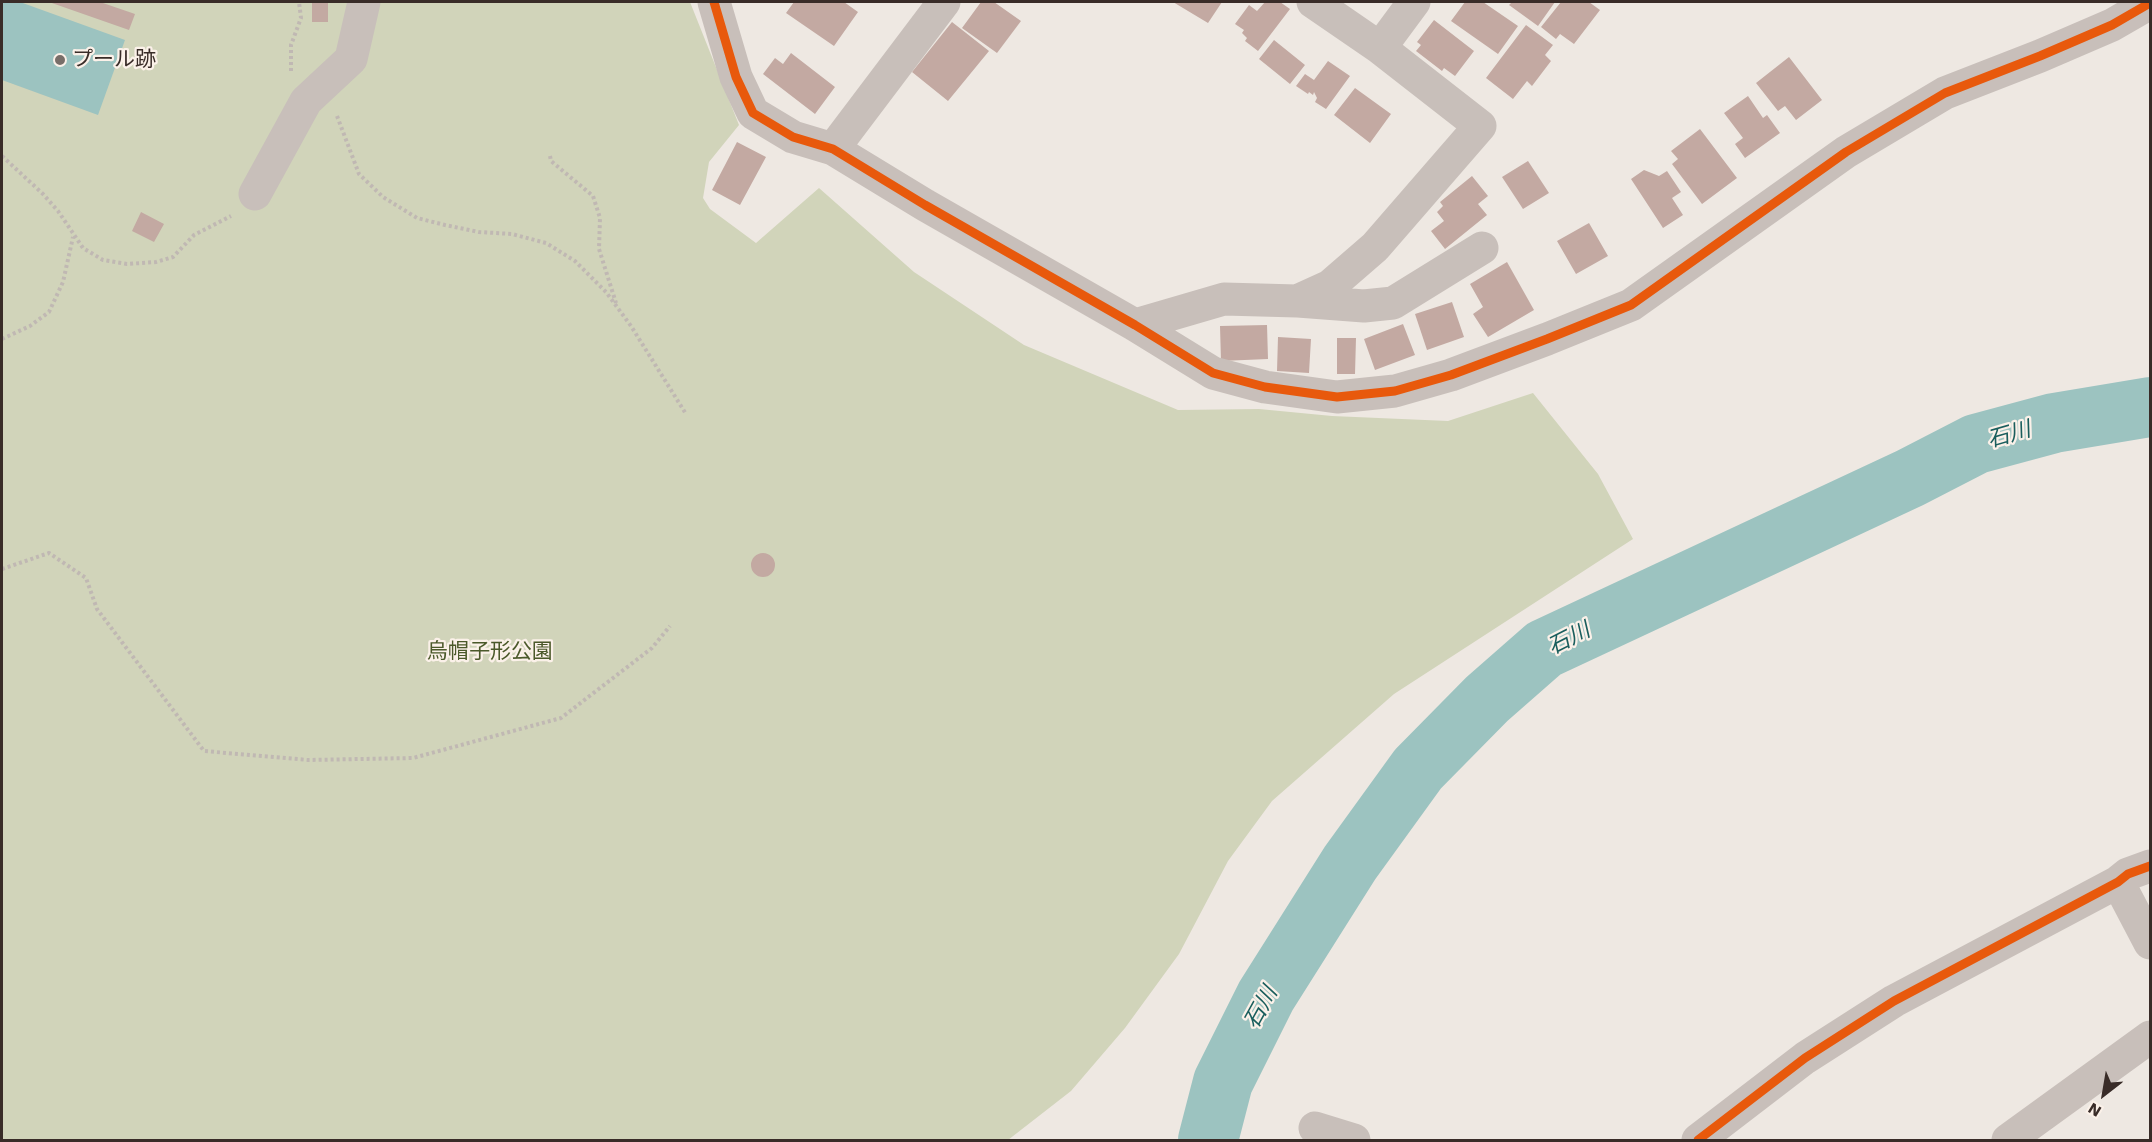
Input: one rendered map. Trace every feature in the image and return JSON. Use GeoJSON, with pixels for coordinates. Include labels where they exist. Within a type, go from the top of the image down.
{"type":"FeatureCollection","features":[{"type":"Feature","properties":{"kind":"street"},"geometry":{"type":"LineString","coordinates":[[255,194],[306,101],[351,59],[364,2]]}},
{"type":"Feature","properties":{"kind":"street"},"geometry":{"type":"LineString","coordinates":[[714,2],[736,77],[753,113],[793,137],[832,148],[1213,373],[1265,387],[1337,397],[1395,391],[1451,375],[1631,305],[1846,152],[1945,93],[2102,30],[2151,3]]}},
{"type":"Feature","properties":{"kind":"street"},"geometry":{"type":"LineString","coordinates":[[832,148],[944,2]]}},
{"type":"Feature","properties":{"kind":"street"},"geometry":{"type":"LineString","coordinates":[[1297,301],[1330,286],[1375,247],[1480,126],[1380,48],[1313,2]]}},
{"type":"Feature","properties":{"kind":"street"},"geometry":{"type":"LineString","coordinates":[[1380,48],[1414,2]]}},
{"type":"Feature","properties":{"kind":"street"},"geometry":{"type":"LineString","coordinates":[[1135,325],[1224,299],[1364,306],[1393,303],[1482,248]]}},
{"type":"Feature","properties":{"kind":"street"},"geometry":{"type":"LineString","coordinates":[[1698,1140],[1805,1058],[1894,1001],[2118,882],[2128,874],[2151,866]]}},
{"type":"Feature","properties":{"kind":"street"},"geometry":{"type":"LineString","coordinates":[[2118,882],[2151,943]]}},
{"type":"Feature","properties":{"kind":"street"},"geometry":{"type":"LineString","coordinates":[[2008,1140],[2151,1037]]}},
{"type":"Feature","properties":{"kind":"street"},"geometry":{"type":"LineString","coordinates":[[1315,1128],[1354,1140]]}},
{"type":"Feature","properties":{"kind":"path"},"geometry":{"type":"LineString","coordinates":[[299,2],[301,18],[291,45],[290,76],[320,88],[348,142],[359,174],[382,197],[417,218],[479,232],[512,234],[546,243],[575,261],[631,326],[686,414]]}},
{"type":"Feature","properties":{"kind":"path"},"geometry":{"type":"LineString","coordinates":[[2,156],[43,194],[83,248],[103,260],[127,264],[156,262],[173,256],[194,236],[235,214],[255,194]]}},
{"type":"Feature","properties":{"kind":"path"},"geometry":{"type":"LineString","coordinates":[[550,156],[551,161],[593,196],[600,218],[599,249],[617,307]]}},
{"type":"Feature","properties":{"kind":"path"},"geometry":{"type":"LineString","coordinates":[[2,339],[30,327],[49,312],[63,282],[74,236]]}},
{"type":"Feature","properties":{"kind":"path"},"geometry":{"type":"LineString","coordinates":[[2,569],[49,553],[86,578],[97,609],[204,751],[308,760],[413,758],[561,718],[652,648],[670,626]]}},
{"type":"Feature","properties":{"kind":"green space","name":"烏帽子形公園"},"geometry":{"type":"Polygon","coordinates":[[[2,2],[690,2],[739,125],[709,162],[703,198],[710,209],[756,243],[819,188],[914,272],[1024,345],[1178,410],[1259,409],[1332,416],[1448,421],[1533,393],[1598,474],[1633,539],[1394,694],[1272,801],[1228,861],[1179,954],[1125,1028],[1071,1091],[1008,1140],[2,1140],[2,2]]]}},
{"type":"Feature","properties":{"kind":"water","name":"プール跡"},"geometry":{"type":"Polygon","coordinates":[[[2,2],[20,2],[125,40],[98,115],[2,80],[2,2]]]}},
{"type":"Feature","properties":{"kind":"building"},"geometry":{"type":"Polygon","coordinates":[[[49,2],[100,2],[135,14],[129,30],[49,2]]]}},
{"type":"Feature","properties":{"kind":"building"},"geometry":{"type":"Polygon","coordinates":[[[312,2],[328,2],[328,22],[312,22],[312,2]]]}},
{"type":"Feature","properties":{"kind":"building"},"geometry":{"type":"Polygon","coordinates":[[[794,2],[844,2],[858,12],[834,46],[786,13],[794,2]]]}},
{"type":"Feature","properties":{"kind":"building"},"geometry":{"type":"Polygon","coordinates":[[[981,2],[994,2],[1021,21],[997,53],[962,28],[981,2]]]}},
{"type":"Feature","properties":{"kind":"building"},"geometry":{"type":"Polygon","coordinates":[[[1173,2],[1222,2],[1208,23],[1173,2]]]}},
{"type":"Feature","properties":{"kind":"building"},"geometry":{"type":"Polygon","coordinates":[[[1265,2],[1280,2],[1290,9],[1258,51],[1245,41],[1247,38],[1242,33],[1244,30],[1235,24],[1249,5],[1257,11],[1265,2]]]}},
{"type":"Feature","properties":{"kind":"building"},"geometry":{"type":"Polygon","coordinates":[[[1465,2],[1483,2],[1518,26],[1498,54],[1451,21],[1465,2]]]}},
{"type":"Feature","properties":{"kind":"building"},"geometry":{"type":"Polygon","coordinates":[[[1512,2],[1555,2],[1538,26],[1509,5],[1512,2]]]}},
{"type":"Feature","properties":{"kind":"building"},"geometry":{"type":"Polygon","coordinates":[[[1561,2],[1589,2],[1600,10],[1574,44],[1560,34],[1556,39],[1541,27],[1561,2]]]}},
{"type":"Feature","properties":{"kind":"building"},"geometry":{"type":"Polygon","coordinates":[[[1434,20],[1474,51],[1455,76],[1444,68],[1442,71],[1416,51],[1421,45],[1417,42],[1434,20]]]}},
{"type":"Feature","properties":{"kind":"building"},"geometry":{"type":"Polygon","coordinates":[[[952,22],[989,51],[948,101],[912,72],[952,22]]]}},
{"type":"Feature","properties":{"kind":"building"},"geometry":{"type":"Polygon","coordinates":[[[1526,25],[1553,45],[1545,55],[1551,61],[1532,86],[1527,81],[1513,99],[1486,78],[1526,25]]]}},
{"type":"Feature","properties":{"kind":"building"},"geometry":{"type":"Polygon","coordinates":[[[1274,40],[1305,65],[1290,84],[1259,59],[1274,40]]]}},
{"type":"Feature","properties":{"kind":"building"},"geometry":{"type":"Polygon","coordinates":[[[791,53],[835,87],[815,114],[763,74],[775,58],[783,64],[791,53]]]}},
{"type":"Feature","properties":{"kind":"building"},"geometry":{"type":"Polygon","coordinates":[[[1789,57],[1822,100],[1796,120],[1785,106],[1778,111],[1756,83],[1789,57]]]}},
{"type":"Feature","properties":{"kind":"building"},"geometry":{"type":"Polygon","coordinates":[[[1328,61],[1350,76],[1326,109],[1315,102],[1317,98],[1314,92],[1313,95],[1309,92],[1308,94],[1296,86],[1305,74],[1314,80],[1328,61]]]}},
{"type":"Feature","properties":{"kind":"building"},"geometry":{"type":"Polygon","coordinates":[[[1355,88],[1391,114],[1370,143],[1334,115],[1355,88]]]}},
{"type":"Feature","properties":{"kind":"building"},"geometry":{"type":"Polygon","coordinates":[[[1748,96],[1763,118],[1767,115],[1780,133],[1745,158],[1735,144],[1743,138],[1724,113],[1748,96]]]}},
{"type":"Feature","properties":{"kind":"building"},"geometry":{"type":"Polygon","coordinates":[[[1700,129],[1737,178],[1702,204],[1672,164],[1678,159],[1671,151],[1700,129]]]}},
{"type":"Feature","properties":{"kind":"building"},"geometry":{"type":"Polygon","coordinates":[[[737,142],[766,157],[740,205],[712,190],[737,142]]]}},
{"type":"Feature","properties":{"kind":"building"},"geometry":{"type":"Polygon","coordinates":[[[1528,161],[1549,193],[1523,209],[1502,177],[1528,161]]]}},
{"type":"Feature","properties":{"kind":"building"},"geometry":{"type":"Polygon","coordinates":[[[1644,170],[1659,176],[1667,171],[1681,192],[1672,198],[1683,215],[1663,228],[1631,179],[1644,170]]]}},
{"type":"Feature","properties":{"kind":"building"},"geometry":{"type":"Polygon","coordinates":[[[1472,176],[1488,196],[1478,204],[1487,215],[1445,249],[1431,231],[1444,221],[1437,212],[1443,206],[1440,202],[1472,176]]]}},
{"type":"Feature","properties":{"kind":"building"},"geometry":{"type":"Polygon","coordinates":[[[141,212],[164,224],[154,242],[132,231],[141,212]]]}},
{"type":"Feature","properties":{"kind":"building"},"geometry":{"type":"Polygon","coordinates":[[[1589,223],[1608,256],[1576,274],[1557,241],[1589,223]]]}},
{"type":"Feature","properties":{"kind":"building"},"geometry":{"type":"Polygon","coordinates":[[[1507,262],[1534,310],[1488,337],[1473,314],[1483,307],[1470,284],[1507,262]]]}},
{"type":"Feature","properties":{"kind":"building"},"geometry":{"type":"Polygon","coordinates":[[[1452,302],[1464,337],[1427,350],[1415,314],[1452,302]]]}},
{"type":"Feature","properties":{"kind":"building"},"geometry":{"type":"Polygon","coordinates":[[[1403,324],[1415,355],[1375,370],[1364,339],[1403,324]]]}},
{"type":"Feature","properties":{"kind":"building"},"geometry":{"type":"Polygon","coordinates":[[[1267,325],[1268,359],[1221,361],[1220,326],[1267,325]]]}},
{"type":"Feature","properties":{"kind":"building"},"geometry":{"type":"Polygon","coordinates":[[[1278,337],[1311,339],[1309,373],[1277,371],[1278,337]]]}},
{"type":"Feature","properties":{"kind":"building"},"geometry":{"type":"Polygon","coordinates":[[[1337,338],[1356,338],[1355,374],[1337,374],[1337,338]]]}},
{"type":"Feature","properties":{"kind":"building"},"geometry":{"type":"Polygon","coordinates":[[[758,553],[768,553],[775,560],[775,570],[768,577],[758,577],[751,570],[751,560],[758,553]]]}},
{"type":"Feature","properties":{"kind":"waterway","name":"石川"},"geometry":{"type":"LineString","coordinates":[[1208,1140],[1223,1082],[1266,996],[1350,863],[1418,769],[1487,699],[1544,649],[1910,478],[1976,444],[2054,423],[2150,407]]}},
{"type":"Feature","properties":{"kind":"cycle path"},"geometry":{"type":"LineString","coordinates":[[714,2],[736,77],[753,113],[793,137],[833,149],[1213,373],[1265,387],[1337,397],[1395,391],[1451,375],[1631,305],[1846,152],[1945,93],[2112,25],[2150,3]]}},
{"type":"Feature","properties":{"kind":"cycle path"},"geometry":{"type":"LineString","coordinates":[[1698,1140],[1805,1058],[1894,1001],[2118,882],[2128,874],[2150,866]]}},
{"type":"Feature","properties":{"kind":"place","name":"プール跡"},"geometry":{"type":"Point","coordinates":[60,60]}}]}
